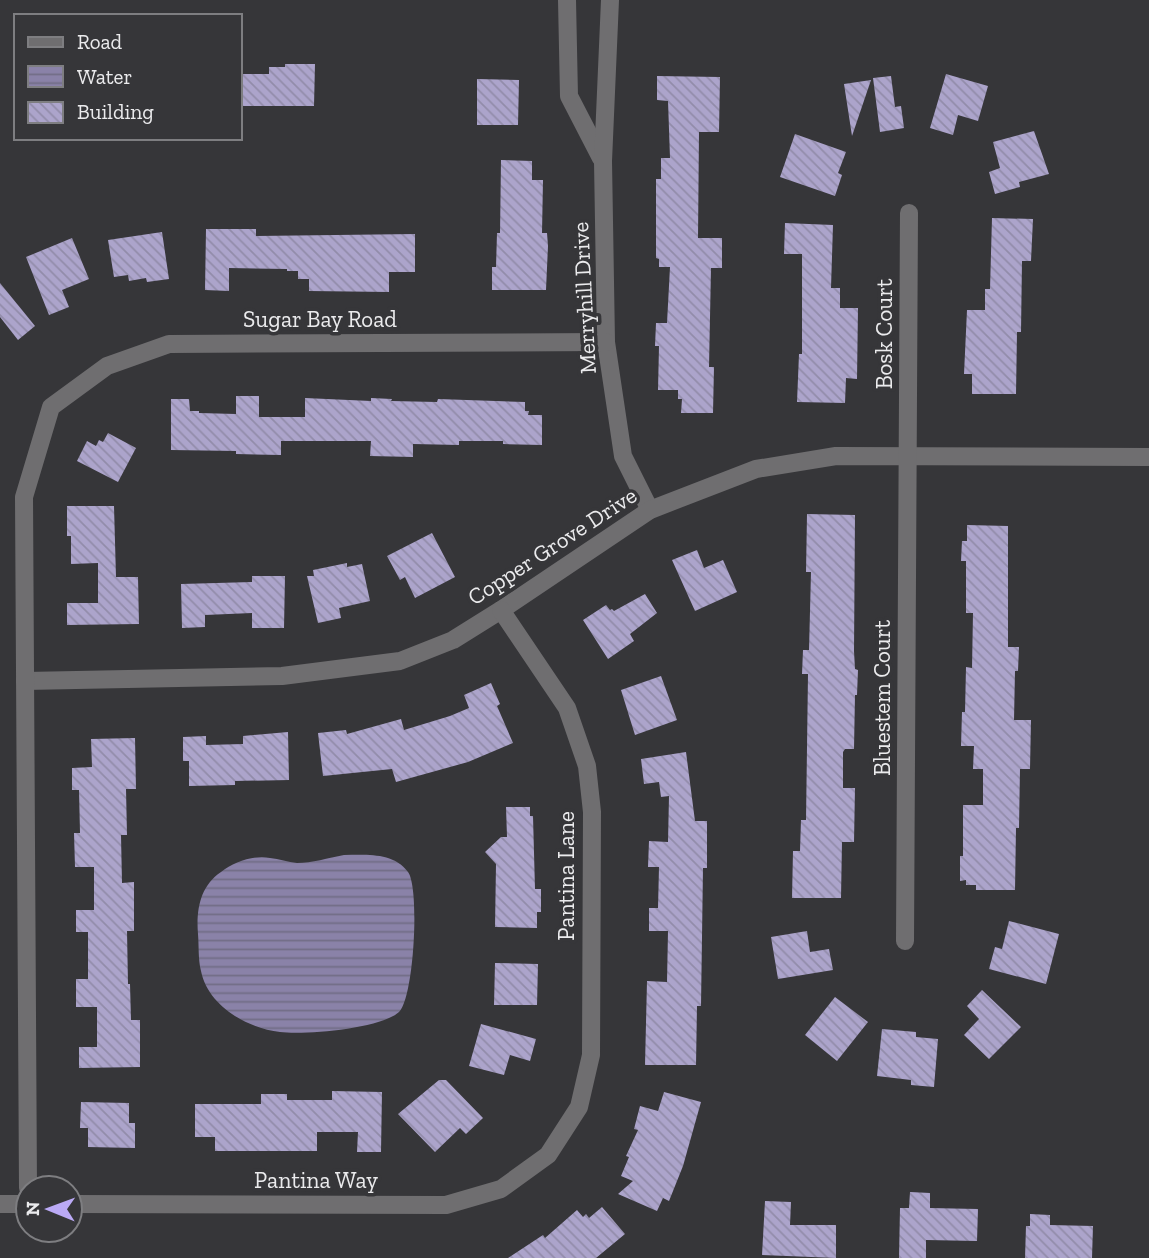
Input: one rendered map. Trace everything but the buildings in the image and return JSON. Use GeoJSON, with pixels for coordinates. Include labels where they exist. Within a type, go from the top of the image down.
{"type":"FeatureCollection","features":[{"type":"Feature","properties":{"kind":"street","name":"Merryhill Drive"},"geometry":{"type":"LineString","coordinates":[[566,0],[569,96],[603,161]]}},
{"type":"Feature","properties":{"kind":"street","name":"Merryhill Drive"},"geometry":{"type":"LineString","coordinates":[[610,0],[603,161],[606,342],[623,456],[650,510]]}},
{"type":"Feature","properties":{"kind":"street","name":"Bosk Court"},"geometry":{"type":"LineString","coordinates":[[908,455],[909,213]]}},
{"type":"Feature","properties":{"kind":"street","name":"Sugar Bay Road"},"geometry":{"type":"LineString","coordinates":[[25,681],[24,497],[51,407],[107,366],[169,344],[606,342]]}},
{"type":"Feature","properties":{"kind":"street","name":"Bluestem Court"},"geometry":{"type":"LineString","coordinates":[[905,941],[908,455]]}},
{"type":"Feature","properties":{"kind":"street","name":"Copper Grove Drive"},"geometry":{"type":"LineString","coordinates":[[25,681],[282,676],[400,661],[453,640],[650,510],[756,469],[836,457],[1149,457]]}},
{"type":"Feature","properties":{"kind":"street","name":"Pantina Lane"},"geometry":{"type":"LineString","coordinates":[[501,610],[567,708],[587,766],[592,813],[591,1055],[579,1107],[548,1155]]}},
{"type":"Feature","properties":{"kind":"street"},"geometry":{"type":"LineString","coordinates":[[25,681],[28,1174]]}},
{"type":"Feature","properties":{"kind":"street","name":"Pantina Way"},"geometry":{"type":"LineString","coordinates":[[84,1204],[446,1205],[501,1189],[548,1155]]}},
{"type":"Feature","properties":{"kind":"water"},"geometry":{"type":"Polygon","coordinates":[[[344,855],[379,856],[395,861],[408,872],[412,882],[412,966],[404,1003],[399,1012],[360,1027],[292,1033],[255,1026],[220,1005],[205,984],[200,966],[198,916],[201,899],[208,884],[226,868],[250,858],[264,857],[297,863],[344,855]]]}}]}
